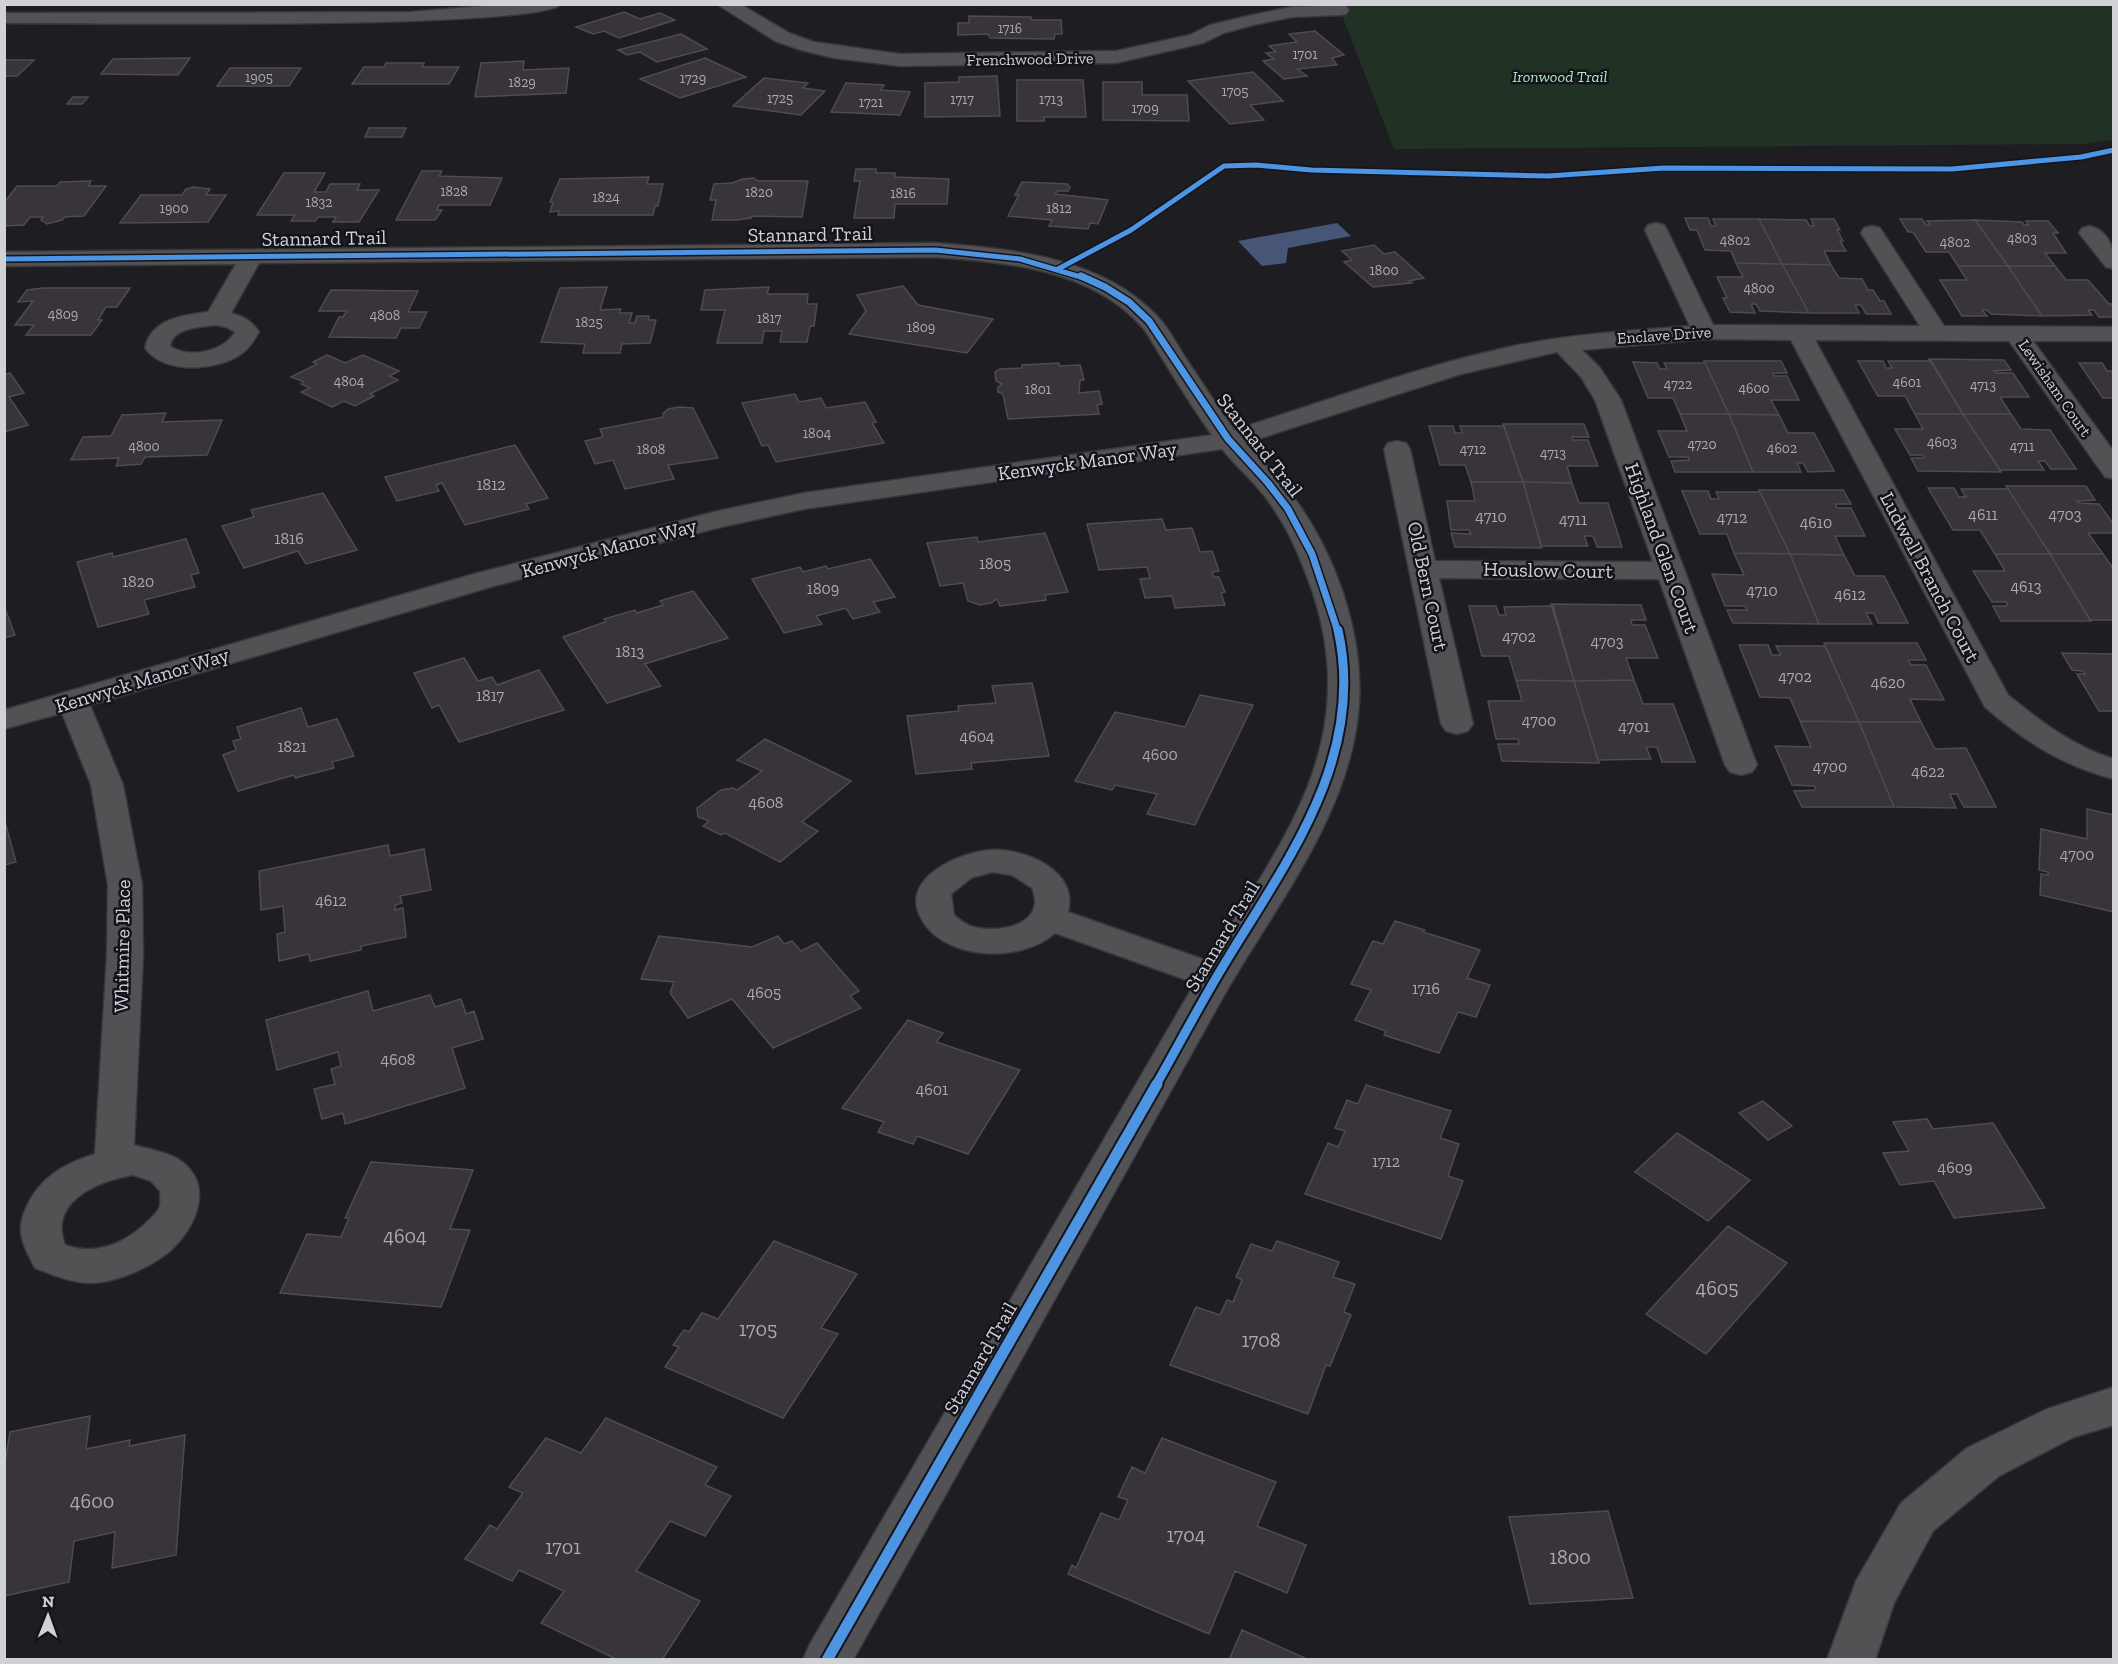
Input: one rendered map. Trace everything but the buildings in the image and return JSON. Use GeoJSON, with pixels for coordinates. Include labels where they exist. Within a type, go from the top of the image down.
{"type":"FeatureCollection","features":[{"type":"Feature","properties":{"kind":"street"},"geometry":{"type":"LineString","coordinates":[[4,18],[411,17],[481,13],[552,4]]}},
{"type":"Feature","properties":{"kind":"street","name":"Frenchwood Drive"},"geometry":{"type":"LineString","coordinates":[[726,4],[782,38],[834,52],[900,60],[1083,60],[1116,57],[1188,41],[1217,29],[1252,20],[1292,12],[1340,10]]}},
{"type":"Feature","properties":{"kind":"street"},"geometry":{"type":"LineString","coordinates":[[1656,230],[1705,332]]}},
{"type":"Feature","properties":{"kind":"street"},"geometry":{"type":"LineString","coordinates":[[1872,233],[1937,333]]}},
{"type":"Feature","properties":{"kind":"street"},"geometry":{"type":"LineString","coordinates":[[2090,234],[2114,262]]}},
{"type":"Feature","properties":{"kind":"street","name":"Stannard Trail"},"geometry":{"type":"LineString","coordinates":[[4,259],[935,250],[1018,259],[1058,269],[1097,283],[1124,300],[1148,320],[1229,440],[1278,494],[1306,542],[1325,587],[1339,634],[1345,678],[1335,756],[1288,862],[1216,977],[949,1450],[827,1659]]}},
{"type":"Feature","properties":{"kind":"street"},"geometry":{"type":"LineString","coordinates":[[216,318],[251,257]]}},
{"type":"Feature","properties":{"kind":"street","name":"Enclave Drive"},"geometry":{"type":"LineString","coordinates":[[1229,440],[1452,369],[1505,355],[1563,344],[1705,332],[2114,334]]}},
{"type":"Feature","properties":{"kind":"street","name":"Ludwell Branch Court"},"geometry":{"type":"LineString","coordinates":[[1799,332],[1996,700],[2023,724],[2058,748],[2114,770]]}},
{"type":"Feature","properties":{"kind":"street","name":"Lewisham Court"},"geometry":{"type":"LineString","coordinates":[[2017,334],[2114,471]]}},
{"type":"Feature","properties":{"kind":"street","name":"Highland Glen Court"},"geometry":{"type":"LineString","coordinates":[[1563,344],[1581,359],[1605,393],[1741,765]]}},
{"type":"Feature","properties":{"kind":"street","name":"Kenwyck Manor Way"},"geometry":{"type":"LineString","coordinates":[[4,720],[473,584],[718,519],[814,500],[1229,440]]}},
{"type":"Feature","properties":{"kind":"street","name":"Old Bern Court"},"geometry":{"type":"LineString","coordinates":[[1397,449],[1457,724]]}},
{"type":"Feature","properties":{"kind":"street","name":"Houslow Court"},"geometry":{"type":"LineString","coordinates":[[1425,569],[1671,572]]}},
{"type":"Feature","properties":{"kind":"street","name":"Whitmire Place"},"geometry":{"type":"LineString","coordinates":[[73,701],[107,785],[125,885],[125,955],[114,1162]]}},
{"type":"Feature","properties":{"kind":"street"},"geometry":{"type":"LineString","coordinates":[[1048,918],[1216,977]]}},
{"type":"Feature","properties":{"kind":"street"},"geometry":{"type":"LineString","coordinates":[[1851,1659],[1874,1596],[1917,1517],[1983,1462],[2062,1422],[2114,1406]]}},
{"type":"Feature","properties":{"kind":"green space","name":"Ironwood Trail"},"geometry":{"type":"Polygon","coordinates":[[[1338,5],[2113,5],[2113,140],[2084,144],[1394,149],[1338,5]]]}},
{"type":"Feature","properties":{"kind":"water"},"geometry":{"type":"Polygon","coordinates":[[[1337,223],[1351,236],[1288,248],[1286,263],[1262,266],[1238,241],[1337,223]]]}},
{"type":"Feature","properties":{"kind":"cycle path"},"geometry":{"type":"LineString","coordinates":[[1058,269],[1131,230],[1224,166],[1256,165],[1311,170],[1548,176],[1664,168],[1952,169],[2081,157],[2114,150]]}},
{"type":"Feature","properties":{"kind":"cycle path"},"geometry":{"type":"LineString","coordinates":[[4,259],[935,250],[1020,259],[1078,275],[1105,287],[1129,302],[1149,321],[1228,439],[1275,491],[1301,530],[1332,606],[1339,632],[1345,679],[1343,717],[1335,753],[1323,789],[1290,857],[1213,983],[827,1660]]}}]}
